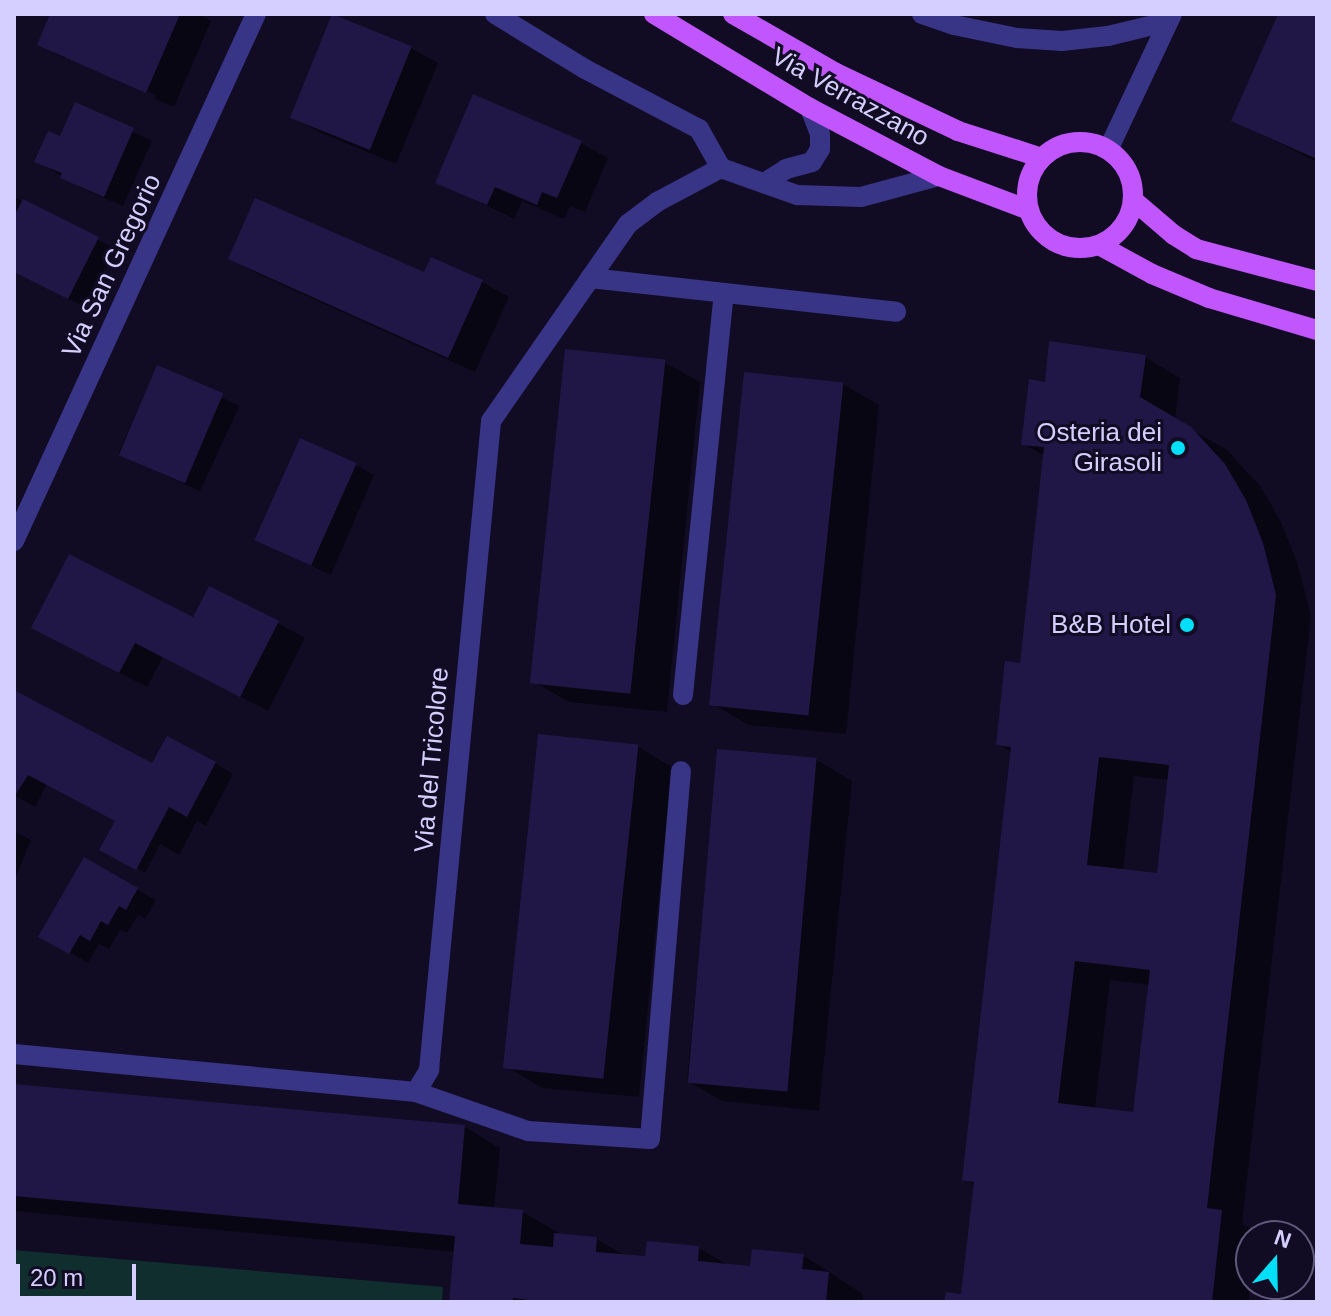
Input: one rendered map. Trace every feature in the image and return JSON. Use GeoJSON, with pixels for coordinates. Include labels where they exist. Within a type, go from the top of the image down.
{"type":"FeatureCollection","features":[{"type":"Feature","properties":{"kind":"main road","name":"Via Verrazzano"},"geometry":{"type":"LineString","coordinates":[[654,14],[810,108],[939,176],[1029,210]]}},
{"type":"Feature","properties":{"kind":"main road","name":"Via Verrazzano"},"geometry":{"type":"LineString","coordinates":[[733,14],[836,73],[958,131],[1042,158]]}},
{"type":"Feature","properties":{"kind":"main road"},"geometry":{"type":"LineString","coordinates":[[1067,144],[1095,144],[1108,150],[1128,171],[1133,200],[1123,227],[1099,245],[1085,248],[1056,243],[1044,235],[1029,210],[1027,191],[1031,173],[1042,158],[1067,144]]}},
{"type":"Feature","properties":{"kind":"main road"},"geometry":{"type":"LineString","coordinates":[[1133,200],[1174,235],[1196,249],[1317,281]]}},
{"type":"Feature","properties":{"kind":"main road"},"geometry":{"type":"LineString","coordinates":[[1099,245],[1152,274],[1209,298],[1317,330]]}},
{"type":"Feature","properties":{"kind":"street","name":"Via San Gregorio"},"geometry":{"type":"LineString","coordinates":[[14,541],[256,14]]}},
{"type":"Feature","properties":{"kind":"street"},"geometry":{"type":"LineString","coordinates":[[495,14],[585,69],[699,129],[721,168],[797,195],[861,197],[939,176]]}},
{"type":"Feature","properties":{"kind":"street"},"geometry":{"type":"LineString","coordinates":[[922,14],[954,25],[1017,38],[1062,41],[1108,36],[1169,18]]}},
{"type":"Feature","properties":{"kind":"street"},"geometry":{"type":"LineString","coordinates":[[1108,150],[1169,18]]}},
{"type":"Feature","properties":{"kind":"street"},"geometry":{"type":"LineString","coordinates":[[764,183],[786,169],[812,162],[820,149],[820,134],[810,108]]}},
{"type":"Feature","properties":{"kind":"street","name":"Via del Tricolore"},"geometry":{"type":"LineString","coordinates":[[416,1092],[429,1070],[491,421],[628,224],[657,202],[721,168]]}},
{"type":"Feature","properties":{"kind":"street"},"geometry":{"type":"LineString","coordinates":[[590,278],[896,312]]}},
{"type":"Feature","properties":{"kind":"street"},"geometry":{"type":"LineString","coordinates":[[683,695],[724,293]]}},
{"type":"Feature","properties":{"kind":"street"},"geometry":{"type":"LineString","coordinates":[[14,1054],[416,1092],[528,1131],[650,1139],[681,771]]}},
{"type":"Feature","properties":{"kind":"green space"},"geometry":{"type":"Polygon","coordinates":[[[14,1250],[443,1287],[442,1302],[14,1302],[14,1250]]]}},
{"type":"Feature","properties":{"kind":"building"},"geometry":{"type":"Polygon","coordinates":[[[50,14],[180,14],[146,93],[37,45],[50,14]]]}},
{"type":"Feature","properties":{"kind":"building"},"geometry":{"type":"Polygon","coordinates":[[[332,14],[412,46],[370,150],[290,118],[332,14]]]}},
{"type":"Feature","properties":{"kind":"building"},"geometry":{"type":"Polygon","coordinates":[[[1278,14],[1317,14],[1317,159],[1231,121],[1278,14]]]}},
{"type":"Feature","properties":{"kind":"building"},"geometry":{"type":"Polygon","coordinates":[[[473,94],[582,141],[557,198],[542,192],[537,205],[495,187],[487,205],[435,183],[473,94]]]}},
{"type":"Feature","properties":{"kind":"building"},"geometry":{"type":"Polygon","coordinates":[[[75,102],[134,128],[104,197],[60,178],[62,173],[34,162],[48,131],[60,136],[75,102]]]}},
{"type":"Feature","properties":{"kind":"building"},"geometry":{"type":"Polygon","coordinates":[[[255,198],[424,272],[431,257],[483,280],[448,358],[228,259],[255,198]]]}},
{"type":"Feature","properties":{"kind":"building"},"geometry":{"type":"Polygon","coordinates":[[[23,199],[99,237],[68,299],[14,272],[14,216],[23,199]]]}},
{"type":"Feature","properties":{"kind":"building"},"geometry":{"type":"Polygon","coordinates":[[[1049,341],[1146,355],[1140,397],[1191,427],[1225,464],[1246,500],[1263,543],[1276,595],[1207,1208],[1222,1210],[1212,1302],[944,1302],[946,1292],[961,1294],[974,1182],[962,1180],[1011,747],[996,745],[1005,661],[1020,663],[1044,447],[1021,445],[1029,379],[1045,382],[1049,341]],[[1099,757],[1087,865],[1157,873],[1169,765],[1099,757]],[[1075,961],[1058,1103],[1133,1112],[1150,970],[1075,961]]]}},
{"type":"Feature","properties":{"kind":"building"},"geometry":{"type":"Polygon","coordinates":[[[565,349],[665,360],[630,694],[530,683],[565,349]]]}},
{"type":"Feature","properties":{"kind":"building"},"geometry":{"type":"Polygon","coordinates":[[[157,365],[223,393],[185,483],[119,455],[157,365]]]}},
{"type":"Feature","properties":{"kind":"building"},"geometry":{"type":"Polygon","coordinates":[[[744,372],[843,382],[808,716],[709,705],[744,372]]]}},
{"type":"Feature","properties":{"kind":"building"},"geometry":{"type":"Polygon","coordinates":[[[300,438],[357,463],[311,566],[254,540],[300,438]]]}},
{"type":"Feature","properties":{"kind":"building"},"geometry":{"type":"Polygon","coordinates":[[[69,554],[193,617],[209,586],[279,621],[240,697],[135,643],[119,673],[31,628],[69,554]]]}},
{"type":"Feature","properties":{"kind":"building"},"geometry":{"type":"Polygon","coordinates":[[[14,690],[152,763],[167,736],[216,762],[187,817],[169,807],[136,870],[99,850],[115,821],[28,775],[14,797],[14,690]]]}},
{"type":"Feature","properties":{"kind":"building"},"geometry":{"type":"Polygon","coordinates":[[[538,734],[638,745],[603,1079],[503,1068],[538,734]]]}},
{"type":"Feature","properties":{"kind":"building"},"geometry":{"type":"Polygon","coordinates":[[[717,749],[817,758],[787,1091],[688,1083],[717,749]]]}},
{"type":"Feature","properties":{"kind":"building"},"geometry":{"type":"Polygon","coordinates":[[[84,857],[138,888],[126,910],[119,906],[108,925],[101,921],[90,941],[80,935],[69,954],[38,937],[84,857]]]}},
{"type":"Feature","properties":{"kind":"building"},"geometry":{"type":"Polygon","coordinates":[[[14,1084],[465,1125],[458,1204],[523,1210],[520,1244],[553,1247],[554,1233],[597,1237],[596,1252],[645,1256],[647,1241],[699,1246],[698,1261],[750,1266],[752,1249],[804,1254],[802,1269],[829,1272],[826,1302],[547,1302],[513,1298],[512,1302],[449,1302],[455,1236],[14,1196],[14,1084]]]}},
{"type":"Feature","properties":{"kind":"place","name":"Osteria dei Girasoli"},"geometry":{"type":"Point","coordinates":[1178,448]}},
{"type":"Feature","properties":{"kind":"place","name":"B&B Hotel"},"geometry":{"type":"Point","coordinates":[1187,625]}}]}
